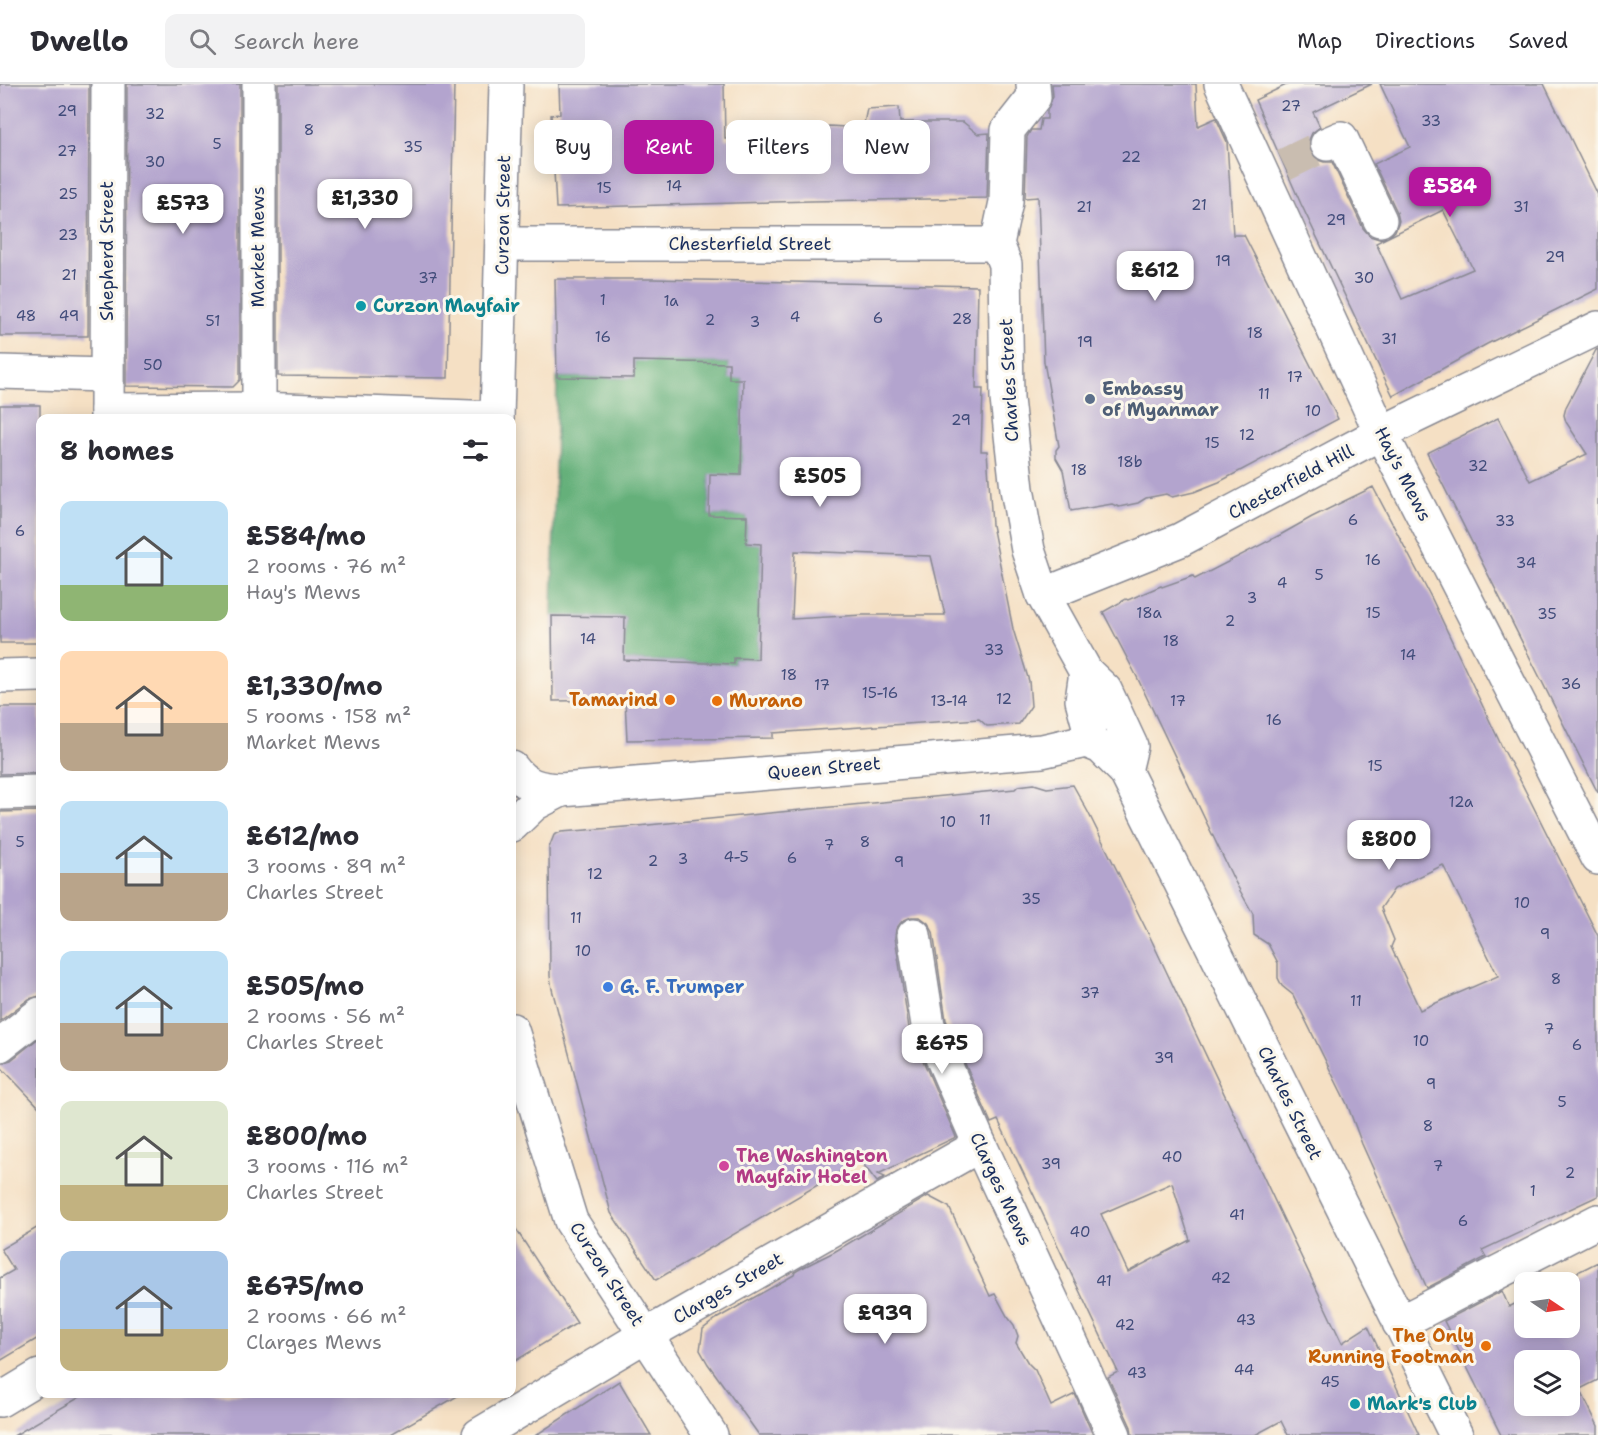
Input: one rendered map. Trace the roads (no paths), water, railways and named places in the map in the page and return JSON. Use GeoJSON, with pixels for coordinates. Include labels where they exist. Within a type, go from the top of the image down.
{"type":"FeatureCollection","features":[{"type":"Feature","properties":{"kind":"street","name":"Shepherd Street"},"geometry":{"type":"LineString","coordinates":[[107,414],[108,84]]}},
{"type":"Feature","properties":{"kind":"street","name":"Market Mews"},"geometry":{"type":"LineString","coordinates":[[259,84],[259,414]]}},
{"type":"Feature","properties":{"kind":"street","name":"Curzon Street"},"geometry":{"type":"LineString","coordinates":[[498,414],[506,84]]}},
{"type":"Feature","properties":{"kind":"street","name":"Charles Street"},"geometry":{"type":"LineString","coordinates":[[1034,84],[1034,97],[1008,130],[1006,202],[997,244],[1005,264],[1007,399],[1017,489],[1028,549],[1043,595],[1086,672],[1105,690],[1131,746],[1125,771]]}},
{"type":"Feature","properties":{"kind":"street","name":"Hay's Mews"},"geometry":{"type":"LineString","coordinates":[[1221,84],[1274,170],[1381,433],[1598,858]]}},
{"type":"Feature","properties":{"kind":"street"},"geometry":{"type":"LineString","coordinates":[[1328,144],[1341,138],[1380,220]]}},
{"type":"Feature","properties":{"kind":"street","name":"Chesterfield Street"},"geometry":{"type":"LineString","coordinates":[[502,244],[997,244]]}},
{"type":"Feature","properties":{"kind":"street","name":"Chesterfield Hill"},"geometry":{"type":"LineString","coordinates":[[1043,595],[1180,540],[1381,433],[1598,328]]}},
{"type":"Feature","properties":{"kind":"street"},"geometry":{"type":"LineString","coordinates":[[0,372],[106,375]]}},
{"type":"Feature","properties":{"kind":"street"},"geometry":{"type":"LineString","coordinates":[[107,414],[259,414]]}},
{"type":"Feature","properties":{"kind":"street"},"geometry":{"type":"LineString","coordinates":[[1086,672],[1082,700],[1089,726],[1086,741]]}},
{"type":"Feature","properties":{"kind":"street"},"geometry":{"type":"LineString","coordinates":[[0,676],[36,675]]}},
{"type":"Feature","properties":{"kind":"street","name":"Charles Street"},"geometry":{"type":"LineString","coordinates":[[1086,741],[1101,747],[1125,771],[1456,1435]]}},
{"type":"Feature","properties":{"kind":"street","name":"Queen Street"},"geometry":{"type":"LineString","coordinates":[[516,773],[524,782],[537,788],[561,790],[1042,751],[1086,741]]}},
{"type":"Feature","properties":{"kind":"street","name":"Queen Street"},"geometry":{"type":"LineString","coordinates":[[516,821],[534,804],[561,790]]}},
{"type":"Feature","properties":{"kind":"street"},"geometry":{"type":"LineString","coordinates":[[0,793],[36,792]]}},
{"type":"Feature","properties":{"kind":"street","name":"Clarges Mews"},"geometry":{"type":"LineString","coordinates":[[914,935],[928,1025],[980,1145],[1114,1435]]}},
{"type":"Feature","properties":{"kind":"street"},"geometry":{"type":"LineString","coordinates":[[0,1045],[36,1017]]}},
{"type":"Feature","properties":{"kind":"street","name":"Curzon Street"},"geometry":{"type":"LineString","coordinates":[[516,1060],[520,1090],[571,1221],[711,1435]]}},
{"type":"Feature","properties":{"kind":"street","name":"Clarges Street"},"geometry":{"type":"LineString","coordinates":[[478,1435],[646,1335],[980,1145]]}},
{"type":"Feature","properties":{"kind":"street"},"geometry":{"type":"LineString","coordinates":[[1399,1323],[1598,1221]]}},
{"type":"Feature","properties":{"kind":"street"},"geometry":{"type":"LineString","coordinates":[[0,1400],[36,1378]]}},
{"type":"Feature","properties":{"kind":"tunnel"},"geometry":{"type":"LineString","coordinates":[[1284,165],[1327,144]]}},
{"type":"Feature","properties":{"kind":"place","name":"Curzon Mayfair"},"geometry":{"type":"Point","coordinates":[361,306]}},
{"type":"Feature","properties":{"kind":"place","name":"Embassy of Myanmar"},"geometry":{"type":"Point","coordinates":[1090,399]}},
{"type":"Feature","properties":{"kind":"place","name":"Tamarind"},"geometry":{"type":"Point","coordinates":[670,700]}},
{"type":"Feature","properties":{"kind":"place","name":"Murano"},"geometry":{"type":"Point","coordinates":[717,701]}},
{"type":"Feature","properties":{"kind":"place","name":"G. F. Trumper"},"geometry":{"type":"Point","coordinates":[608,987]}},
{"type":"Feature","properties":{"kind":"place","name":"The Washington Mayfair Hotel"},"geometry":{"type":"Point","coordinates":[724,1166]}},
{"type":"Feature","properties":{"kind":"place","name":"The Only Running Footman"},"geometry":{"type":"Point","coordinates":[1486,1346]}},
{"type":"Feature","properties":{"kind":"place","name":"Mark's Club"},"geometry":{"type":"Point","coordinates":[1355,1404]}}]}
